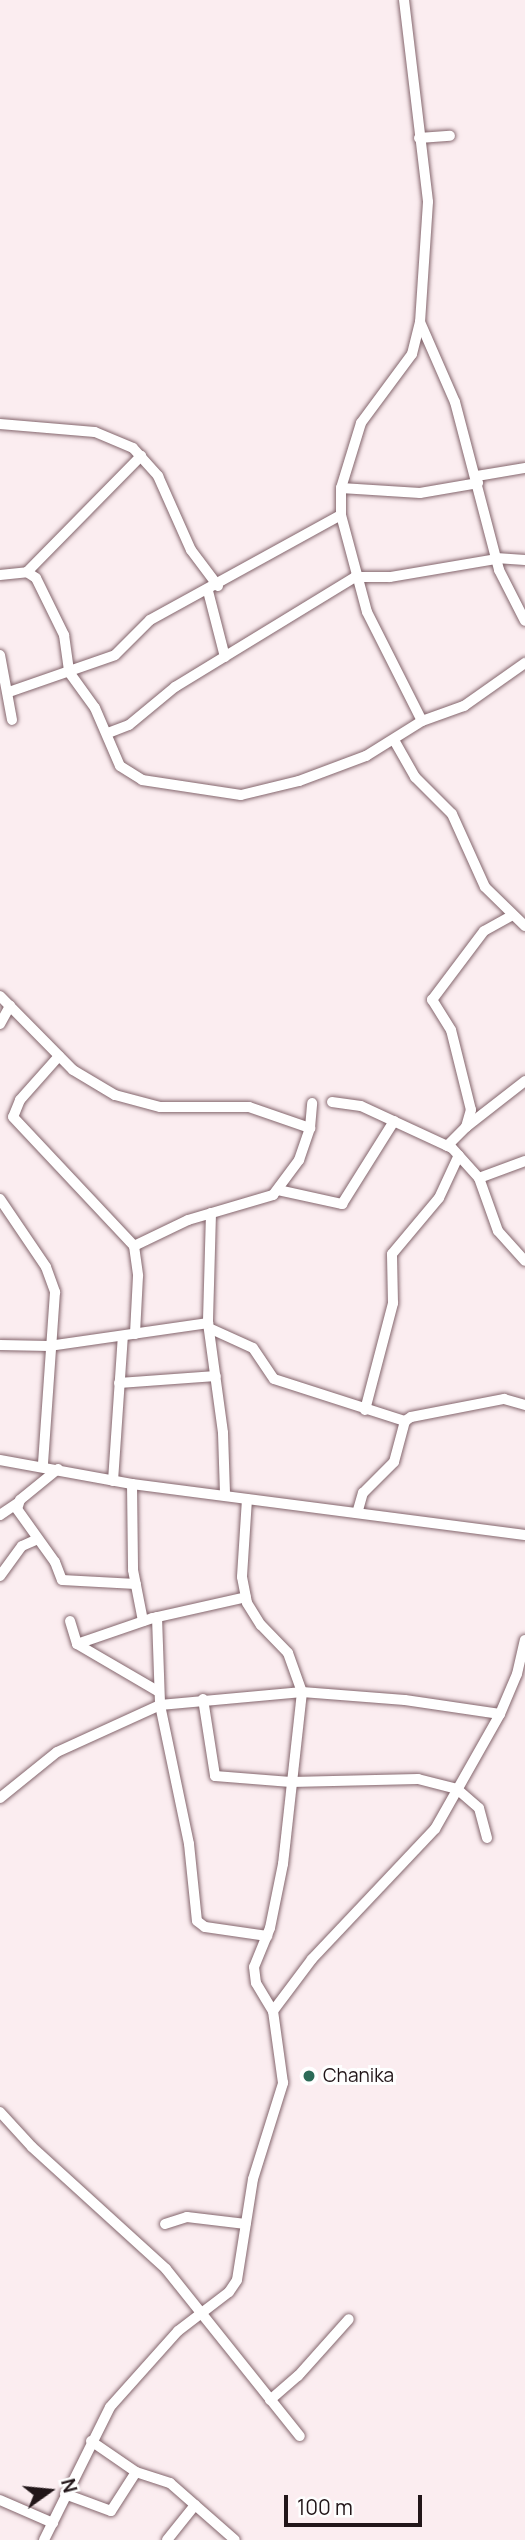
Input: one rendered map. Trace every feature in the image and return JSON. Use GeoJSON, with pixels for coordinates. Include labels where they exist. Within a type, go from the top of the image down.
{"type":"FeatureCollection","features":[{"type":"Feature","properties":{"kind":"street"},"geometry":{"type":"LineString","coordinates":[[404,0],[428,202],[420,322],[412,354],[361,423],[341,488],[341,515],[355,577],[382,649],[422,721]]}},
{"type":"Feature","properties":{"kind":"street"},"geometry":{"type":"LineString","coordinates":[[419,138],[450,136]]}},
{"type":"Feature","properties":{"kind":"street"},"geometry":{"type":"LineString","coordinates":[[420,322],[455,402],[496,559],[511,598],[525,621]]}},
{"type":"Feature","properties":{"kind":"street"},"geometry":{"type":"LineString","coordinates":[[0,424],[95,432],[141,456],[158,476],[191,550],[213,589],[225,657]]}},
{"type":"Feature","properties":{"kind":"street"},"geometry":{"type":"LineString","coordinates":[[0,575],[27,572],[141,456]]}},
{"type":"Feature","properties":{"kind":"street"},"geometry":{"type":"LineString","coordinates":[[341,488],[420,493],[525,468]]}},
{"type":"Feature","properties":{"kind":"street"},"geometry":{"type":"LineString","coordinates":[[9,692],[115,655],[143,625],[213,589],[341,515]]}},
{"type":"Feature","properties":{"kind":"street"},"geometry":{"type":"LineString","coordinates":[[108,733],[129,725],[175,687],[355,577],[390,577],[496,559],[525,560]]}},
{"type":"Feature","properties":{"kind":"street"},"geometry":{"type":"LineString","coordinates":[[27,572],[40,583],[64,635],[69,672],[108,733],[120,766],[129,776],[241,795],[336,769],[394,740],[422,721],[474,701],[525,663]]}},
{"type":"Feature","properties":{"kind":"street"},"geometry":{"type":"LineString","coordinates":[[0,655],[9,692],[12,720]]}},
{"type":"Feature","properties":{"kind":"street"},"geometry":{"type":"LineString","coordinates":[[394,740],[415,777],[452,814],[485,887],[525,926]]}},
{"type":"Feature","properties":{"kind":"street"},"geometry":{"type":"LineString","coordinates":[[466,1126],[471,1110],[455,1040],[432,999],[484,930],[513,915]]}},
{"type":"Feature","properties":{"kind":"street"},"geometry":{"type":"LineString","coordinates":[[0,996],[84,1080],[143,1104],[248,1107],[310,1128]]}},
{"type":"Feature","properties":{"kind":"street"},"geometry":{"type":"LineString","coordinates":[[0,1024],[10,1006]]}},
{"type":"Feature","properties":{"kind":"street"},"geometry":{"type":"LineString","coordinates":[[0,1120],[13,1116],[20,1100],[59,1056]]}},
{"type":"Feature","properties":{"kind":"street"},"geometry":{"type":"LineString","coordinates":[[447,1146],[466,1126],[525,1081]]}},
{"type":"Feature","properties":{"kind":"street"},"geometry":{"type":"LineString","coordinates":[[332,1102],[361,1106],[447,1146],[459,1155],[479,1178],[498,1231],[525,1261]]}},
{"type":"Feature","properties":{"kind":"street"},"geometry":{"type":"LineString","coordinates":[[278,1190],[299,1160],[310,1128],[312,1103]]}},
{"type":"Feature","properties":{"kind":"street"},"geometry":{"type":"LineString","coordinates":[[13,1116],[134,1246],[138,1276],[135,1334]]}},
{"type":"Feature","properties":{"kind":"street"},"geometry":{"type":"LineString","coordinates":[[134,1246],[212,1213],[278,1190],[342,1204],[394,1121]]}},
{"type":"Feature","properties":{"kind":"street"},"geometry":{"type":"LineString","coordinates":[[365,1410],[393,1303],[392,1254],[439,1198],[459,1155]]}},
{"type":"Feature","properties":{"kind":"street"},"geometry":{"type":"LineString","coordinates":[[479,1178],[525,1161]]}},
{"type":"Feature","properties":{"kind":"street"},"geometry":{"type":"LineString","coordinates":[[0,1199],[52,1282],[43,1465]]}},
{"type":"Feature","properties":{"kind":"street"},"geometry":{"type":"LineString","coordinates":[[212,1213],[208,1325],[216,1376],[225,1494]]}},
{"type":"Feature","properties":{"kind":"street"},"geometry":{"type":"LineString","coordinates":[[0,1345],[49,1346],[208,1325],[253,1348],[274,1380],[405,1421],[496,1399],[525,1405]]}},
{"type":"Feature","properties":{"kind":"street"},"geometry":{"type":"LineString","coordinates":[[113,1480],[123,1336]]}},
{"type":"Feature","properties":{"kind":"street"},"geometry":{"type":"LineString","coordinates":[[119,1383],[216,1376]]}},
{"type":"Feature","properties":{"kind":"street"},"geometry":{"type":"LineString","coordinates":[[358,1510],[363,1493],[397,1455],[405,1421]]}},
{"type":"Feature","properties":{"kind":"street"},"geometry":{"type":"LineString","coordinates":[[0,1460],[43,1465],[132,1484],[358,1510],[525,1535]]}},
{"type":"Feature","properties":{"kind":"street"},"geometry":{"type":"LineString","coordinates":[[0,1515],[58,1469]]}},
{"type":"Feature","properties":{"kind":"street"},"geometry":{"type":"LineString","coordinates":[[132,1484],[136,1584],[143,1621]]}},
{"type":"Feature","properties":{"kind":"street"},"geometry":{"type":"LineString","coordinates":[[44,2540],[91,2441],[135,2377],[237,2280],[253,2179],[284,2074],[273,2011],[254,1976],[267,1936],[283,1864],[302,1692],[288,1653],[253,1616],[246,1597],[242,1577],[247,1499]]}},
{"type":"Feature","properties":{"kind":"street"},"geometry":{"type":"LineString","coordinates":[[18,1503],[20,1516],[38,1539],[63,1581],[136,1584]]}},
{"type":"Feature","properties":{"kind":"street"},"geometry":{"type":"LineString","coordinates":[[0,1576],[22,1546],[38,1539]]}},
{"type":"Feature","properties":{"kind":"street"},"geometry":{"type":"LineString","coordinates":[[77,1644],[157,1617],[246,1597]]}},
{"type":"Feature","properties":{"kind":"street"},"geometry":{"type":"LineString","coordinates":[[157,1617],[160,1705],[189,1844],[197,1921],[205,1927],[267,1936]]}},
{"type":"Feature","properties":{"kind":"street"},"geometry":{"type":"LineString","coordinates":[[70,1621],[77,1644],[159,1692]]}},
{"type":"Feature","properties":{"kind":"street"},"geometry":{"type":"LineString","coordinates":[[273,2011],[313,1959],[430,1837],[499,1714],[517,1674],[525,1640]]}},
{"type":"Feature","properties":{"kind":"street"},"geometry":{"type":"LineString","coordinates":[[0,1798],[57,1752],[160,1705],[302,1692],[405,1700],[499,1714]]}},
{"type":"Feature","properties":{"kind":"street"},"geometry":{"type":"LineString","coordinates":[[203,1699],[215,1776],[291,1782],[391,1778],[457,1789],[479,1808],[486,1838]]}},
{"type":"Feature","properties":{"kind":"street"},"geometry":{"type":"LineString","coordinates":[[0,2112],[32,2147],[166,2269],[300,2436]]}},
{"type":"Feature","properties":{"kind":"street"},"geometry":{"type":"LineString","coordinates":[[165,2224],[187,2217],[246,2224]]}},
{"type":"Feature","properties":{"kind":"street"},"geometry":{"type":"LineString","coordinates":[[270,2400],[298,2376],[349,2319]]}},
{"type":"Feature","properties":{"kind":"street"},"geometry":{"type":"LineString","coordinates":[[91,2441],[136,2472],[170,2483],[235,2540]]}},
{"type":"Feature","properties":{"kind":"street"},"geometry":{"type":"LineString","coordinates":[[65,2494],[110,2511],[136,2472]]}},
{"type":"Feature","properties":{"kind":"street"},"geometry":{"type":"LineString","coordinates":[[0,2500],[52,2523]]}},
{"type":"Feature","properties":{"kind":"street"},"geometry":{"type":"LineString","coordinates":[[167,2540],[195,2505]]}},
{"type":"Feature","properties":{"kind":"place","name":"Chanika"},"geometry":{"type":"Point","coordinates":[309,2076]}}]}
